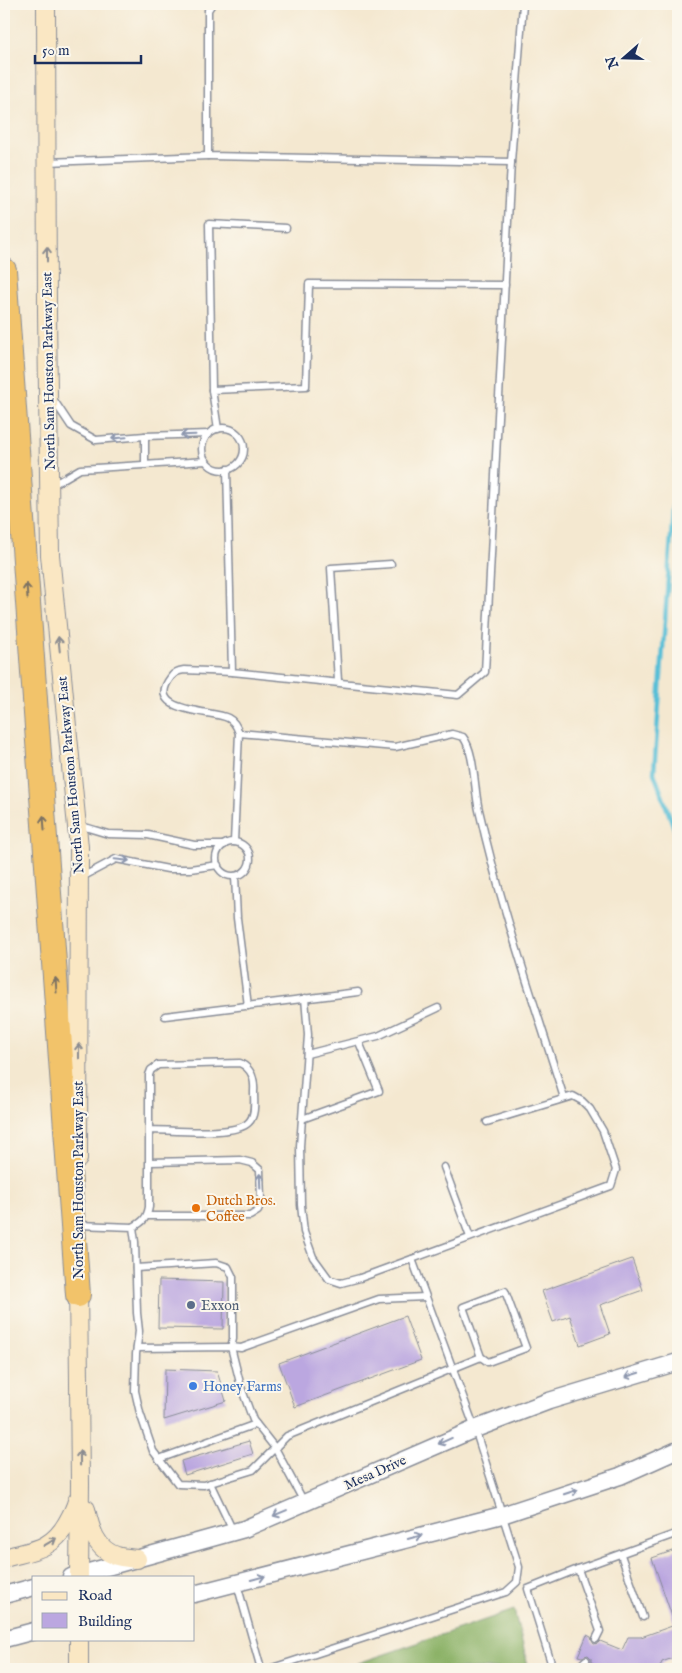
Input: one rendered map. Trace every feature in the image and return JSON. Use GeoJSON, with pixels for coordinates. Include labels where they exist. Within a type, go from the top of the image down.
{"type":"FeatureCollection","features":[{"type":"Feature","properties":{"kind":"highway"},"geometry":{"type":"LineString","coordinates":[[4,270],[78,1295]]}},
{"type":"Feature","properties":{"kind":"main road","name":"North Sam Houston Parkway East"},"geometry":{"type":"LineString","coordinates":[[46,4],[50,555],[79,847],[78,1295],[80,1484],[77,1576]]}},
{"type":"Feature","properties":{"kind":"main road"},"geometry":{"type":"LineString","coordinates":[[4,1558],[34,1550],[56,1540],[76,1508],[80,1484]]}},
{"type":"Feature","properties":{"kind":"main road"},"geometry":{"type":"LineString","coordinates":[[80,1484],[90,1528],[99,1544],[117,1556],[137,1559]]}},
{"type":"Feature","properties":{"kind":"main road"},"geometry":{"type":"LineString","coordinates":[[79,1640],[79,1669]]}},
{"type":"Feature","properties":{"kind":"street","name":"Mesa Drive"},"geometry":{"type":"LineString","coordinates":[[77,1576],[234,1532],[475,1429],[549,1401],[678,1362]]}},
{"type":"Feature","properties":{"kind":"street"},"geometry":{"type":"LineString","coordinates":[[195,1594],[502,1515],[620,1476],[678,1450]]}},
{"type":"Feature","properties":{"kind":"street"},"geometry":{"type":"LineString","coordinates":[[4,1595],[32,1588]]}},
{"type":"Feature","properties":{"kind":"street"},"geometry":{"type":"LineString","coordinates":[[4,1639],[32,1632]]}},
{"type":"Feature","properties":{"kind":"lane"},"geometry":{"type":"LineString","coordinates":[[234,842],[239,733],[229,718],[179,708],[168,699],[164,692],[165,686],[176,672],[184,670],[232,672],[458,694],[485,672],[511,162],[523,4]]}},
{"type":"Feature","properties":{"kind":"lane"},"geometry":{"type":"LineString","coordinates":[[208,156],[210,6]]}},
{"type":"Feature","properties":{"kind":"lane"},"geometry":{"type":"LineString","coordinates":[[47,162],[208,156],[511,162]]}},
{"type":"Feature","properties":{"kind":"lane"},"geometry":{"type":"LineString","coordinates":[[218,429],[212,390],[210,224],[286,228]]}},
{"type":"Feature","properties":{"kind":"lane"},"geometry":{"type":"LineString","coordinates":[[212,390],[306,386],[309,284],[505,285]]}},
{"type":"Feature","properties":{"kind":"lane"},"geometry":{"type":"LineString","coordinates":[[48,393],[71,426],[96,440],[209,434],[218,429],[228,429],[234,432],[243,442],[244,450],[239,462],[227,469],[215,468],[206,461],[202,450],[209,434]]}},
{"type":"Feature","properties":{"kind":"lane"},"geometry":{"type":"LineString","coordinates":[[145,436],[145,465]]}},
{"type":"Feature","properties":{"kind":"lane"},"geometry":{"type":"LineString","coordinates":[[50,487],[80,469],[206,461]]}},
{"type":"Feature","properties":{"kind":"lane"},"geometry":{"type":"LineString","coordinates":[[227,469],[232,672]]}},
{"type":"Feature","properties":{"kind":"lane"},"geometry":{"type":"LineString","coordinates":[[338,682],[331,568],[392,564]]}},
{"type":"Feature","properties":{"kind":"lane"},"geometry":{"type":"LineString","coordinates":[[239,733],[395,747],[452,734],[463,737],[469,744],[476,798],[498,888],[564,1098]]}},
{"type":"Feature","properties":{"kind":"lane"},"geometry":{"type":"LineString","coordinates":[[77,825],[108,834],[148,835],[194,845],[234,842],[243,845],[247,849],[250,864],[244,872],[235,876],[225,873],[218,865],[216,856],[224,844]]}},
{"type":"Feature","properties":{"kind":"lane"},"geometry":{"type":"LineString","coordinates":[[79,879],[116,859],[168,869],[190,870],[218,865]]}},
{"type":"Feature","properties":{"kind":"lane"},"geometry":{"type":"LineString","coordinates":[[235,876],[237,918],[248,1006]]}},
{"type":"Feature","properties":{"kind":"lane"},"geometry":{"type":"LineString","coordinates":[[165,1016],[358,992]]}},
{"type":"Feature","properties":{"kind":"lane"},"geometry":{"type":"LineString","coordinates":[[305,998],[308,1035],[300,1146],[301,1205],[304,1232],[313,1257],[329,1279],[342,1283],[612,1186],[616,1170],[603,1131],[590,1110],[582,1101],[574,1096],[487,1122]]}},
{"type":"Feature","properties":{"kind":"lane"},"geometry":{"type":"LineString","coordinates":[[306,1054],[378,1036],[438,1008]]}},
{"type":"Feature","properties":{"kind":"lane"},"geometry":{"type":"LineString","coordinates":[[302,1119],[379,1091],[359,1042]]}},
{"type":"Feature","properties":{"kind":"lane"},"geometry":{"type":"LineString","coordinates":[[78,1225],[133,1228],[147,1216],[150,1162],[149,1075],[152,1070],[158,1065],[240,1063],[247,1067],[252,1074],[255,1084],[253,1114],[250,1122],[241,1128],[227,1132],[150,1130]]}},
{"type":"Feature","properties":{"kind":"lane"},"geometry":{"type":"LineString","coordinates":[[147,1216],[250,1216],[258,1211],[261,1199],[260,1170],[252,1163],[240,1160],[150,1162]]}},
{"type":"Feature","properties":{"kind":"lane"},"geometry":{"type":"LineString","coordinates":[[444,1168],[470,1237]]}},
{"type":"Feature","properties":{"kind":"lane"},"geometry":{"type":"LineString","coordinates":[[133,1228],[139,1331],[135,1391],[140,1413],[153,1451],[178,1484],[204,1485],[253,1470],[287,1436],[481,1357]]}},
{"type":"Feature","properties":{"kind":"lane"},"geometry":{"type":"LineString","coordinates":[[269,1669],[506,1592],[517,1582],[519,1567],[475,1429],[412,1258]]}},
{"type":"Feature","properties":{"kind":"lane"},"geometry":{"type":"LineString","coordinates":[[136,1268],[216,1263],[228,1267],[233,1276],[233,1339],[231,1347],[241,1387],[253,1420],[275,1448],[304,1503]]}},
{"type":"Feature","properties":{"kind":"lane"},"geometry":{"type":"LineString","coordinates":[[505,1291],[526,1348],[488,1362],[481,1357],[463,1307],[505,1291]]}},
{"type":"Feature","properties":{"kind":"lane"},"geometry":{"type":"LineString","coordinates":[[137,1348],[241,1348],[379,1300],[425,1297]]}},
{"type":"Feature","properties":{"kind":"lane"},"geometry":{"type":"LineString","coordinates":[[159,1459],[256,1424]]}},
{"type":"Feature","properties":{"kind":"lane"},"geometry":{"type":"LineString","coordinates":[[210,1483],[234,1532]]}},
{"type":"Feature","properties":{"kind":"lane"},"geometry":{"type":"LineString","coordinates":[[528,1589],[578,1568],[620,1555],[678,1533]]}},
{"type":"Feature","properties":{"kind":"lane"},"geometry":{"type":"LineString","coordinates":[[620,1555],[642,1617]]}},
{"type":"Feature","properties":{"kind":"lane"},"geometry":{"type":"LineString","coordinates":[[578,1568],[600,1631],[596,1639]]}},
{"type":"Feature","properties":{"kind":"lane"},"geometry":{"type":"LineString","coordinates":[[517,1582],[528,1589],[553,1669]]}},
{"type":"Feature","properties":{"kind":"lane"},"geometry":{"type":"LineString","coordinates":[[237,1584],[261,1669]]}},
{"type":"Feature","properties":{"kind":"lane"},"geometry":{"type":"LineString","coordinates":[[576,1669],[586,1660]]}},
{"type":"Feature","properties":{"kind":"green space"},"geometry":{"type":"Polygon","coordinates":[[[514,1610],[529,1669],[341,1669],[514,1610]]]}},
{"type":"Feature","properties":{"kind":"building"},"geometry":{"type":"Polygon","coordinates":[[[632,1259],[643,1290],[600,1305],[610,1334],[580,1345],[570,1316],[553,1322],[542,1291],[632,1259]]]}},
{"type":"Feature","properties":{"kind":"building","name":"Exxon"},"geometry":{"type":"Polygon","coordinates":[[[159,1280],[224,1282],[223,1329],[158,1328],[159,1280]]]}},
{"type":"Feature","properties":{"kind":"building"},"geometry":{"type":"Polygon","coordinates":[[[405,1316],[421,1360],[295,1407],[279,1363],[405,1316]]]}},
{"type":"Feature","properties":{"kind":"building","name":"Honey Farms"},"geometry":{"type":"Polygon","coordinates":[[[165,1369],[217,1371],[226,1401],[164,1420],[165,1369]]]}},
{"type":"Feature","properties":{"kind":"building"},"geometry":{"type":"Polygon","coordinates":[[[249,1441],[253,1454],[185,1475],[181,1461],[249,1441]]]}},
{"type":"Feature","properties":{"kind":"building"},"geometry":{"type":"Polygon","coordinates":[[[678,1549],[678,1656],[662,1662],[659,1669],[606,1669],[591,1662],[591,1658],[588,1655],[578,1656],[587,1635],[591,1637],[594,1644],[600,1641],[622,1650],[628,1637],[641,1637],[675,1625],[652,1558],[678,1549]]]}},
{"type":"Feature","properties":{"kind":"waterway"},"geometry":{"type":"LineString","coordinates":[[678,440],[654,773],[678,839]]}},
{"type":"Feature","properties":{"kind":"place","name":"Dutch Bros. Coffee"},"geometry":{"type":"Point","coordinates":[196,1208]}},
{"type":"Feature","properties":{"kind":"place","name":"Exxon"},"geometry":{"type":"Point","coordinates":[191,1305]}},
{"type":"Feature","properties":{"kind":"place","name":"Honey Farms"},"geometry":{"type":"Point","coordinates":[193,1386]}}]}
